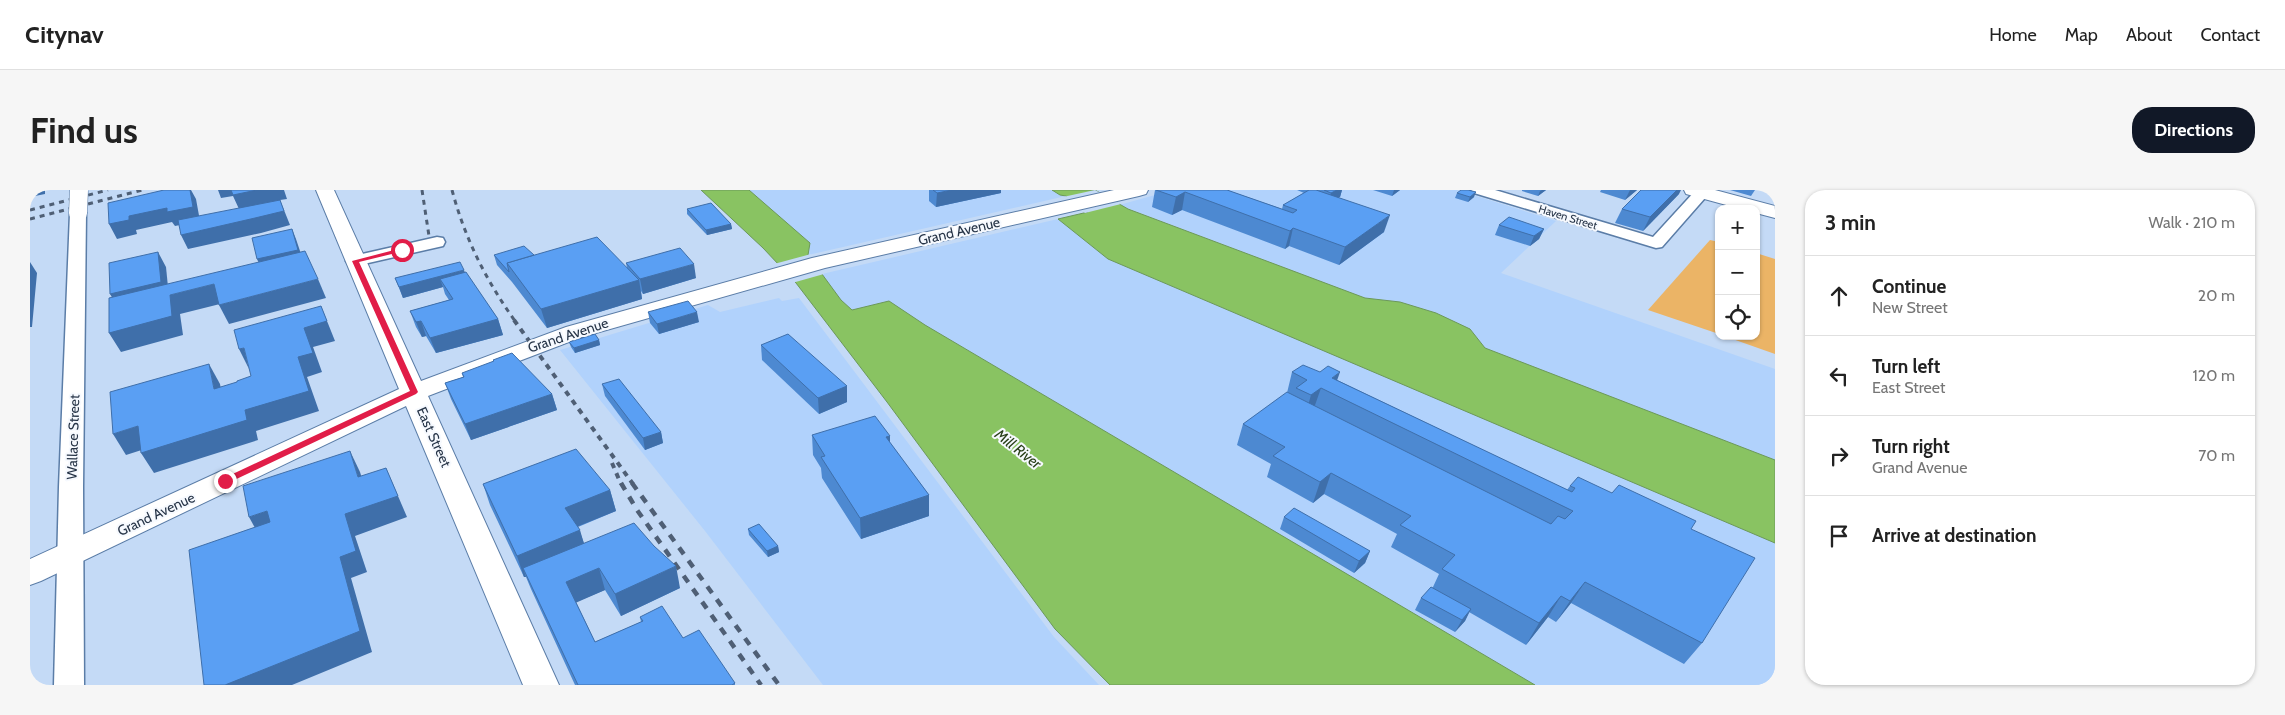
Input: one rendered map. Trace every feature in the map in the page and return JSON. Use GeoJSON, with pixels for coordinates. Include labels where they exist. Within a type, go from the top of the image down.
{"type":"FeatureCollection","features":[{"type":"Feature","properties":{"kind":"main road","name":"East Street"},"geometry":{"type":"LineString","coordinates":[[325,190],[541,685]]}},
{"type":"Feature","properties":{"kind":"main road","name":"Grand Avenue"},"geometry":{"type":"LineString","coordinates":[[30,573],[414,392],[574,332],[820,263],[1139,190]]}},
{"type":"Feature","properties":{"kind":"main road"},"geometry":{"type":"LineString","coordinates":[[1699,191],[1775,212]]}},
{"type":"Feature","properties":{"kind":"street","name":"Wallace Street"},"geometry":{"type":"LineString","coordinates":[[69,685],[72,553],[71,487],[79,190]]}},
{"type":"Feature","properties":{"kind":"street","name":"Haven Street"},"geometry":{"type":"LineString","coordinates":[[1479,190],[1656,243],[1699,191]]}},
{"type":"Feature","properties":{"kind":"street"},"geometry":{"type":"LineString","coordinates":[[355,261],[436,242]]}},
{"type":"Feature","properties":{"kind":"shaded area"},"geometry":{"type":"Polygon","coordinates":[[[749,190],[1051,190],[1066,196],[808,255],[810,243],[749,190]]]}},
{"type":"Feature","properties":{"kind":"shaded area"},"geometry":{"type":"Polygon","coordinates":[[[1173,190],[1457,190],[1556,221],[1501,273],[1775,369],[1775,460],[1485,348],[1470,329],[1436,313],[1400,302],[1365,298],[1119,205],[1173,190]]]}},
{"type":"Feature","properties":{"kind":"shaded area"},"geometry":{"type":"Polygon","coordinates":[[[1058,219],[1108,259],[1775,543],[1775,685],[1535,685],[925,325],[889,301],[852,310],[841,300],[822,274],[1058,219]]]}},
{"type":"Feature","properties":{"kind":"shaded area"},"geometry":{"type":"Polygon","coordinates":[[[1710,240],[1715,241],[1715,333],[1648,310],[1710,240]]]}},
{"type":"Feature","properties":{"kind":"shaded area"},"geometry":{"type":"Polygon","coordinates":[[[1760,254],[1775,259],[1775,354],[1735,340],[1760,340],[1760,254]]]}},
{"type":"Feature","properties":{"kind":"shaded area"},"geometry":{"type":"Polygon","coordinates":[[[779,298],[782,301],[799,298],[1054,637],[1099,685],[823,685],[705,531],[560,350],[708,305],[720,312],[779,298]]]}},
{"type":"Feature","properties":{"kind":"water","name":"Mill River"},"geometry":{"type":"Polygon","coordinates":[[[701,190],[749,190],[810,243],[808,255],[841,300],[852,310],[889,301],[925,325],[1535,685],[1110,685],[1055,629],[887,402],[796,283],[763,248],[701,190]]]}},
{"type":"Feature","properties":{"kind":"water"},"geometry":{"type":"Polygon","coordinates":[[[1052,190],[1095,190],[1128,209],[1365,298],[1400,302],[1436,313],[1470,329],[1485,348],[1775,460],[1775,543],[1108,259],[1058,219],[1088,212],[1066,196],[1052,190]]]}},
{"type":"Feature","properties":{"kind":"pier"},"geometry":{"type":"Polygon","coordinates":[[[1095,190],[1121,204],[1085,213],[1063,197],[1095,190]]]}},
{"type":"Feature","properties":{"kind":"pier"},"geometry":{"type":"Polygon","coordinates":[[[811,254],[824,274],[792,283],[774,264],[811,254]]]}},
{"type":"Feature","properties":{"kind":"building"},"geometry":{"type":"Polygon","coordinates":[[[164,190],[190,190],[193,207],[167,212],[167,208],[129,216],[129,220],[109,224],[108,203],[164,190]]]}},
{"type":"Feature","properties":{"kind":"building"},"geometry":{"type":"Polygon","coordinates":[[[231,190],[257,190],[233,195],[231,190]]]}},
{"type":"Feature","properties":{"kind":"building"},"geometry":{"type":"Polygon","coordinates":[[[933,190],[952,190],[937,193],[933,190]]]}},
{"type":"Feature","properties":{"kind":"building"},"geometry":{"type":"Polygon","coordinates":[[[1156,190],[1227,190],[1293,213],[1297,210],[1283,205],[1309,190],[1316,190],[1390,215],[1345,247],[1293,228],[1290,231],[1185,192],[1176,197],[1156,190]]]}},
{"type":"Feature","properties":{"kind":"building"},"geometry":{"type":"Polygon","coordinates":[[[1324,190],[1337,190],[1331,193],[1324,190]]]}},
{"type":"Feature","properties":{"kind":"building"},"geometry":{"type":"Polygon","coordinates":[[[1461,190],[1476,192],[1470,197],[1457,193],[1461,190]]]}},
{"type":"Feature","properties":{"kind":"building"},"geometry":{"type":"Polygon","coordinates":[[[1641,190],[1677,190],[1650,217],[1622,209],[1641,190]]]}},
{"type":"Feature","properties":{"kind":"building"},"geometry":{"type":"Polygon","coordinates":[[[280,200],[284,211],[181,235],[178,220],[280,200]]]}},
{"type":"Feature","properties":{"kind":"building"},"geometry":{"type":"Polygon","coordinates":[[[711,203],[731,224],[706,230],[687,209],[711,203]]]}},
{"type":"Feature","properties":{"kind":"building"},"geometry":{"type":"Polygon","coordinates":[[[1509,217],[1544,229],[1534,236],[1499,225],[1509,217]]]}},
{"type":"Feature","properties":{"kind":"building"},"geometry":{"type":"Polygon","coordinates":[[[292,229],[298,250],[257,259],[252,238],[292,229]]]}},
{"type":"Feature","properties":{"kind":"building"},"geometry":{"type":"Polygon","coordinates":[[[597,237],[639,280],[541,309],[507,263],[597,237]]]}},
{"type":"Feature","properties":{"kind":"building"},"geometry":{"type":"Polygon","coordinates":[[[524,246],[534,255],[507,263],[509,272],[494,255],[524,246]]]}},
{"type":"Feature","properties":{"kind":"building"},"geometry":{"type":"Polygon","coordinates":[[[680,248],[694,264],[640,279],[626,263],[680,248]]]}},
{"type":"Feature","properties":{"kind":"building"},"geometry":{"type":"Polygon","coordinates":[[[305,251],[318,279],[219,305],[214,284],[170,295],[172,316],[109,333],[109,298],[305,251]]]}},
{"type":"Feature","properties":{"kind":"building"},"geometry":{"type":"Polygon","coordinates":[[[158,252],[161,282],[110,294],[109,263],[158,252]]]}},
{"type":"Feature","properties":{"kind":"building"},"geometry":{"type":"Polygon","coordinates":[[[460,262],[464,270],[399,287],[395,278],[460,262]]]}},
{"type":"Feature","properties":{"kind":"building"},"geometry":{"type":"Polygon","coordinates":[[[466,272],[498,319],[430,338],[421,321],[416,322],[410,311],[453,299],[440,279],[466,272]]]}},
{"type":"Feature","properties":{"kind":"building"},"geometry":{"type":"Polygon","coordinates":[[[688,301],[697,312],[657,324],[648,312],[688,301]]]}},
{"type":"Feature","properties":{"kind":"building"},"geometry":{"type":"Polygon","coordinates":[[[321,306],[327,321],[304,328],[313,353],[298,357],[309,391],[245,410],[247,420],[141,453],[138,426],[113,434],[110,392],[209,364],[214,389],[237,382],[251,376],[244,348],[239,349],[234,330],[321,306]]]}},
{"type":"Feature","properties":{"kind":"building"},"geometry":{"type":"Polygon","coordinates":[[[595,334],[599,340],[574,348],[569,342],[595,334]]]}},
{"type":"Feature","properties":{"kind":"building"},"geometry":{"type":"Polygon","coordinates":[[[788,334],[847,386],[818,398],[761,345],[788,334]]]}},
{"type":"Feature","properties":{"kind":"building"},"geometry":{"type":"Polygon","coordinates":[[[512,353],[552,394],[465,424],[445,383],[464,377],[462,373],[512,353]]]}},
{"type":"Feature","properties":{"kind":"building"},"geometry":{"type":"Polygon","coordinates":[[[1303,365],[1320,372],[1328,366],[1340,372],[1332,378],[1572,492],[1575,488],[1570,486],[1578,477],[1612,493],[1619,485],[1696,521],[1691,529],[1755,558],[1702,643],[1585,582],[1570,601],[1561,596],[1539,623],[1442,569],[1455,555],[1400,525],[1411,516],[1331,473],[1320,482],[1273,456],[1285,447],[1243,424],[1287,392],[1551,524],[1558,516],[1565,519],[1573,511],[1321,388],[1311,395],[1296,388],[1307,380],[1292,372],[1303,365]]]}},
{"type":"Feature","properties":{"kind":"building"},"geometry":{"type":"Polygon","coordinates":[[[619,379],[661,432],[643,438],[602,384],[619,379]]]}},
{"type":"Feature","properties":{"kind":"building"},"geometry":{"type":"Polygon","coordinates":[[[875,416],[890,436],[886,437],[929,495],[860,518],[821,457],[825,456],[812,435],[875,416]]]}},
{"type":"Feature","properties":{"kind":"building"},"geometry":{"type":"Polygon","coordinates":[[[576,449],[610,490],[565,508],[580,530],[517,556],[483,484],[576,449]]]}},
{"type":"Feature","properties":{"kind":"building"},"geometry":{"type":"Polygon","coordinates":[[[350,451],[358,477],[386,468],[398,496],[345,514],[356,551],[340,557],[360,631],[225,685],[204,685],[189,550],[270,522],[267,511],[249,517],[243,486],[350,451]]]}},
{"type":"Feature","properties":{"kind":"building"},"geometry":{"type":"Polygon","coordinates":[[[1294,508],[1370,551],[1359,561],[1284,517],[1294,508]]]}},
{"type":"Feature","properties":{"kind":"building"},"geometry":{"type":"Polygon","coordinates":[[[634,523],[654,546],[676,566],[615,594],[599,568],[566,582],[595,642],[643,621],[640,617],[662,606],[683,638],[699,630],[735,683],[732,685],[578,685],[523,568],[634,523]]]}},
{"type":"Feature","properties":{"kind":"building"},"geometry":{"type":"Polygon","coordinates":[[[759,524],[778,546],[767,551],[748,529],[759,524]]]}},
{"type":"Feature","properties":{"kind":"building"},"geometry":{"type":"Polygon","coordinates":[[[1431,587],[1471,609],[1462,620],[1421,598],[1431,587]]]}},
{"type":"Feature","properties":{"kind":"railway"},"geometry":{"type":"LineString","coordinates":[[30,210],[108,190]]}},
{"type":"Feature","properties":{"kind":"railway"},"geometry":{"type":"LineString","coordinates":[[30,219],[142,190]]}},
{"type":"Feature","properties":{"kind":"railway"},"geometry":{"type":"LineString","coordinates":[[422,190],[429,236]]}},
{"type":"Feature","properties":{"kind":"railway"},"geometry":{"type":"LineString","coordinates":[[452,190],[470,242],[495,290],[515,321]]}},
{"type":"Feature","properties":{"kind":"railway"},"geometry":{"type":"LineString","coordinates":[[514,320],[633,484]]}},
{"type":"Feature","properties":{"kind":"railway"},"geometry":{"type":"LineString","coordinates":[[612,463],[621,484]]}},
{"type":"Feature","properties":{"kind":"railway"},"geometry":{"type":"LineString","coordinates":[[621,483],[637,510],[761,685]]}},
{"type":"Feature","properties":{"kind":"railway"},"geometry":{"type":"LineString","coordinates":[[632,483],[779,685]]}},
{"type":"Feature","properties":{"kind":"route"},"geometry":{"type":"LineString","coordinates":[[225,481],[414,392],[355,261],[402,250]]}}]}
